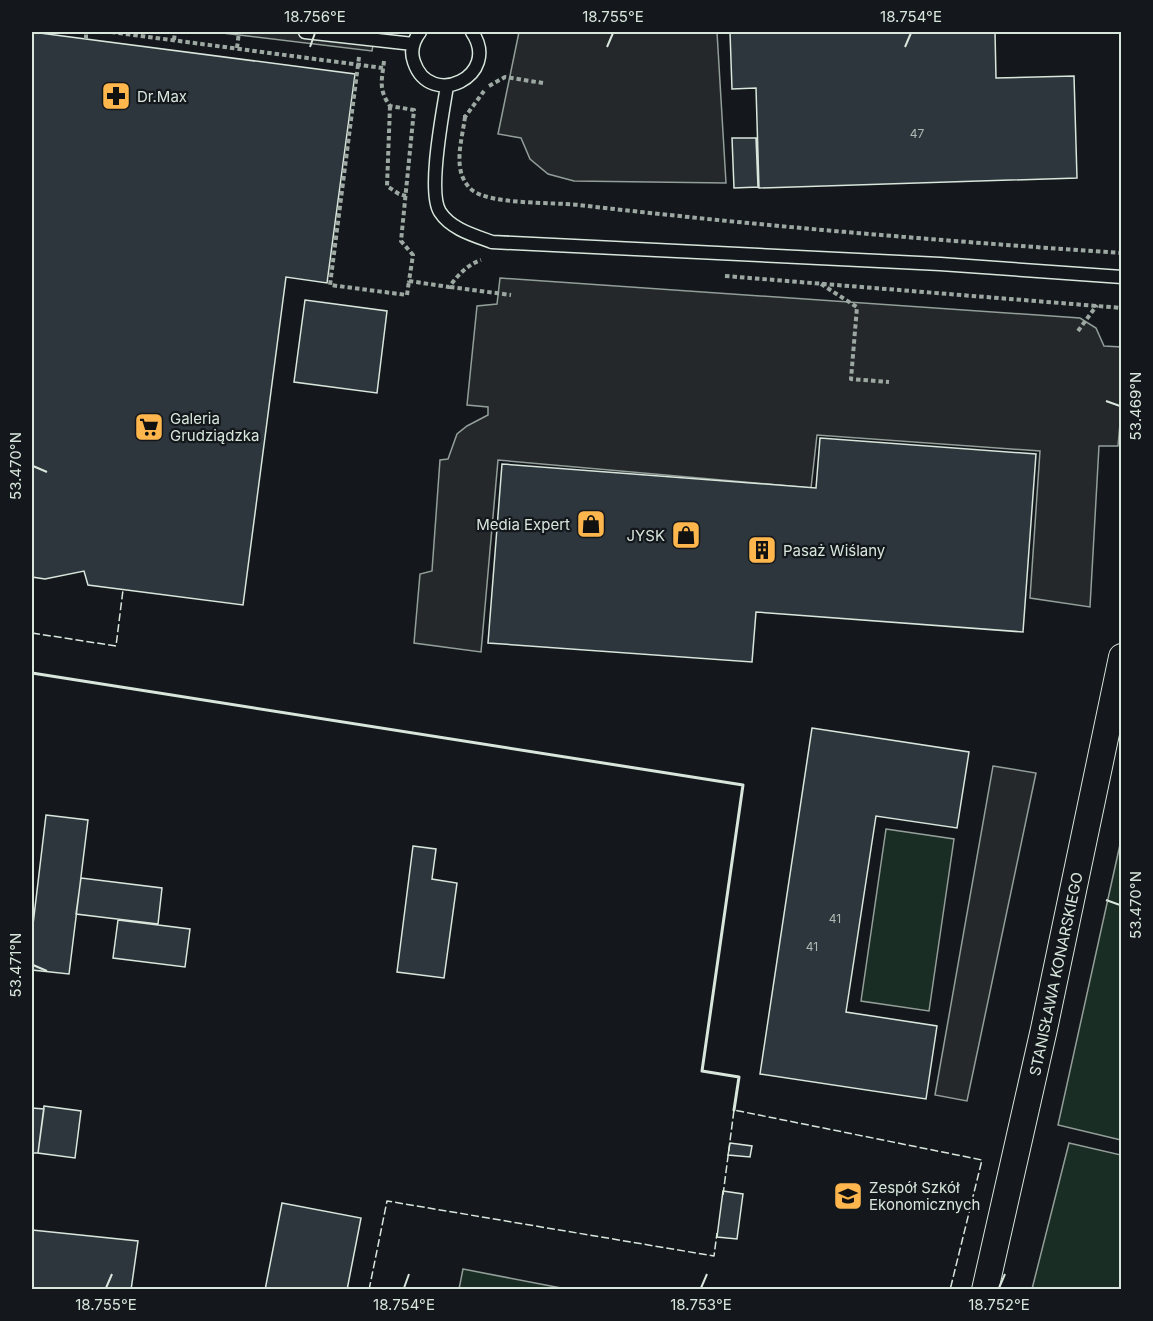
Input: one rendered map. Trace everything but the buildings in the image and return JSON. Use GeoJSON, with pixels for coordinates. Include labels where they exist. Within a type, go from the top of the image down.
{"type":"FeatureCollection","features":[{"type":"Feature","properties":{"kind":"street","name":"STANISŁAWA KONARSKIEGO"},"geometry":{"type":"LineString","coordinates":[[985,1290],[1044,1029],[1122,657]]}},
{"type":"Feature","properties":{"kind":"lane"},"geometry":{"type":"LineString","coordinates":[[305,32],[413,44]]}},
{"type":"Feature","properties":{"kind":"lane"},"geometry":{"type":"LineString","coordinates":[[420,32],[413,44],[412,54],[420,74],[427,81],[447,86],[466,80],[478,64],[480,54],[478,43],[472,32]]}},
{"type":"Feature","properties":{"kind":"lane"},"geometry":{"type":"LineString","coordinates":[[447,86],[434,181],[439,211],[458,229],[492,242],[940,264],[1122,277]]}},
{"type":"Feature","properties":{"kind":"path"},"geometry":{"type":"LineString","coordinates":[[86,32],[86,39]]}},
{"type":"Feature","properties":{"kind":"path"},"geometry":{"type":"LineString","coordinates":[[113,32],[383,68]]}},
{"type":"Feature","properties":{"kind":"path"},"geometry":{"type":"LineString","coordinates":[[174,40],[175,32]]}},
{"type":"Feature","properties":{"kind":"path"},"geometry":{"type":"LineString","coordinates":[[237,48],[239,32]]}},
{"type":"Feature","properties":{"kind":"path"},"geometry":{"type":"LineString","coordinates":[[358,64],[330,285],[407,295],[409,281]]}},
{"type":"Feature","properties":{"kind":"path"},"geometry":{"type":"LineString","coordinates":[[543,83],[505,77],[489,85],[471,106],[465,117],[458,165],[463,180],[473,190],[494,199],[569,204],[818,231],[1122,253]]}},
{"type":"Feature","properties":{"kind":"path"},"geometry":{"type":"LineString","coordinates":[[390,106],[387,186],[406,196]]}},
{"type":"Feature","properties":{"kind":"path"},"geometry":{"type":"LineString","coordinates":[[414,110],[465,117]]}},
{"type":"Feature","properties":{"kind":"path"},"geometry":{"type":"LineString","coordinates":[[819,283],[857,307],[851,379],[889,382]]}},
{"type":"Feature","properties":{"kind":"path"},"geometry":{"type":"LineString","coordinates":[[449,287],[512,295]]}},
{"type":"Feature","properties":{"kind":"path"},"geometry":{"type":"LineString","coordinates":[[1078,331],[1098,305]]}},
{"type":"Feature","properties":{"kind":"green space"},"geometry":{"type":"Polygon","coordinates":[[[886,829],[954,839],[929,1011],[861,1001],[886,829]]]}},
{"type":"Feature","properties":{"kind":"green space"},"geometry":{"type":"Polygon","coordinates":[[[1121,840],[1121,1140],[1058,1125],[1121,840]]]}},
{"type":"Feature","properties":{"kind":"green space"},"geometry":{"type":"Polygon","coordinates":[[[1069,1143],[1121,1155],[1121,1289],[1032,1289],[1069,1143]]]}},
{"type":"Feature","properties":{"kind":"green space"},"geometry":{"type":"Polygon","coordinates":[[[463,1269],[561,1288],[459,1289],[463,1269]]]}},
{"type":"Feature","properties":{"kind":"shaded area"},"geometry":{"type":"Polygon","coordinates":[[[214,32],[375,32],[372,51],[214,32]]]}},
{"type":"Feature","properties":{"kind":"shaded area"},"geometry":{"type":"Polygon","coordinates":[[[519,32],[717,32],[726,183],[574,181],[548,174],[530,159],[521,138],[498,134],[519,32]]]}},
{"type":"Feature","properties":{"kind":"shaded area"},"geometry":{"type":"Polygon","coordinates":[[[500,278],[1080,318],[1096,328],[1104,346],[1122,347],[1122,401],[1118,446],[1099,446],[1090,607],[1030,598],[1040,451],[817,435],[811,488],[498,460],[481,652],[414,643],[420,574],[432,571],[440,460],[448,459],[457,434],[488,415],[488,407],[467,405],[477,306],[497,304],[500,278]]]}},
{"type":"Feature","properties":{"kind":"shaded area"},"geometry":{"type":"Polygon","coordinates":[[[993,766],[1036,773],[967,1101],[935,1095],[993,766]]]}},
{"type":"Feature","properties":{"kind":"fence"},"geometry":{"type":"LineString","coordinates":[[32,633],[116,646],[123,590]]}},
{"type":"Feature","properties":{"kind":"fence"},"geometry":{"type":"LineString","coordinates":[[723,1195],[734,1110],[982,1160],[950,1290]]}},
{"type":"Feature","properties":{"kind":"fence"},"geometry":{"type":"LineString","coordinates":[[369,1290],[387,1201],[714,1256],[717,1233]]}},
{"type":"Feature","properties":{"kind":"wall"},"geometry":{"type":"LineString","coordinates":[[32,673],[743,785],[702,1071],[739,1077],[734,1110]]}},
{"type":"Feature","properties":{"kind":"place","name":"Dr.Max"},"geometry":{"type":"Point","coordinates":[116,96]}},
{"type":"Feature","properties":{"kind":"place","name":"Galeria Grudziądzka"},"geometry":{"type":"Point","coordinates":[149,427]}},
{"type":"Feature","properties":{"kind":"place","name":"Media Expert"},"geometry":{"type":"Point","coordinates":[591,524]}},
{"type":"Feature","properties":{"kind":"place","name":"JYSK"},"geometry":{"type":"Point","coordinates":[686,535]}},
{"type":"Feature","properties":{"kind":"place","name":"Pasaż Wiślany"},"geometry":{"type":"Point","coordinates":[762,550]}},
{"type":"Feature","properties":{"kind":"place","name":"Zespół Szkół Ekonomicznych"},"geometry":{"type":"Point","coordinates":[848,1196]}}]}
